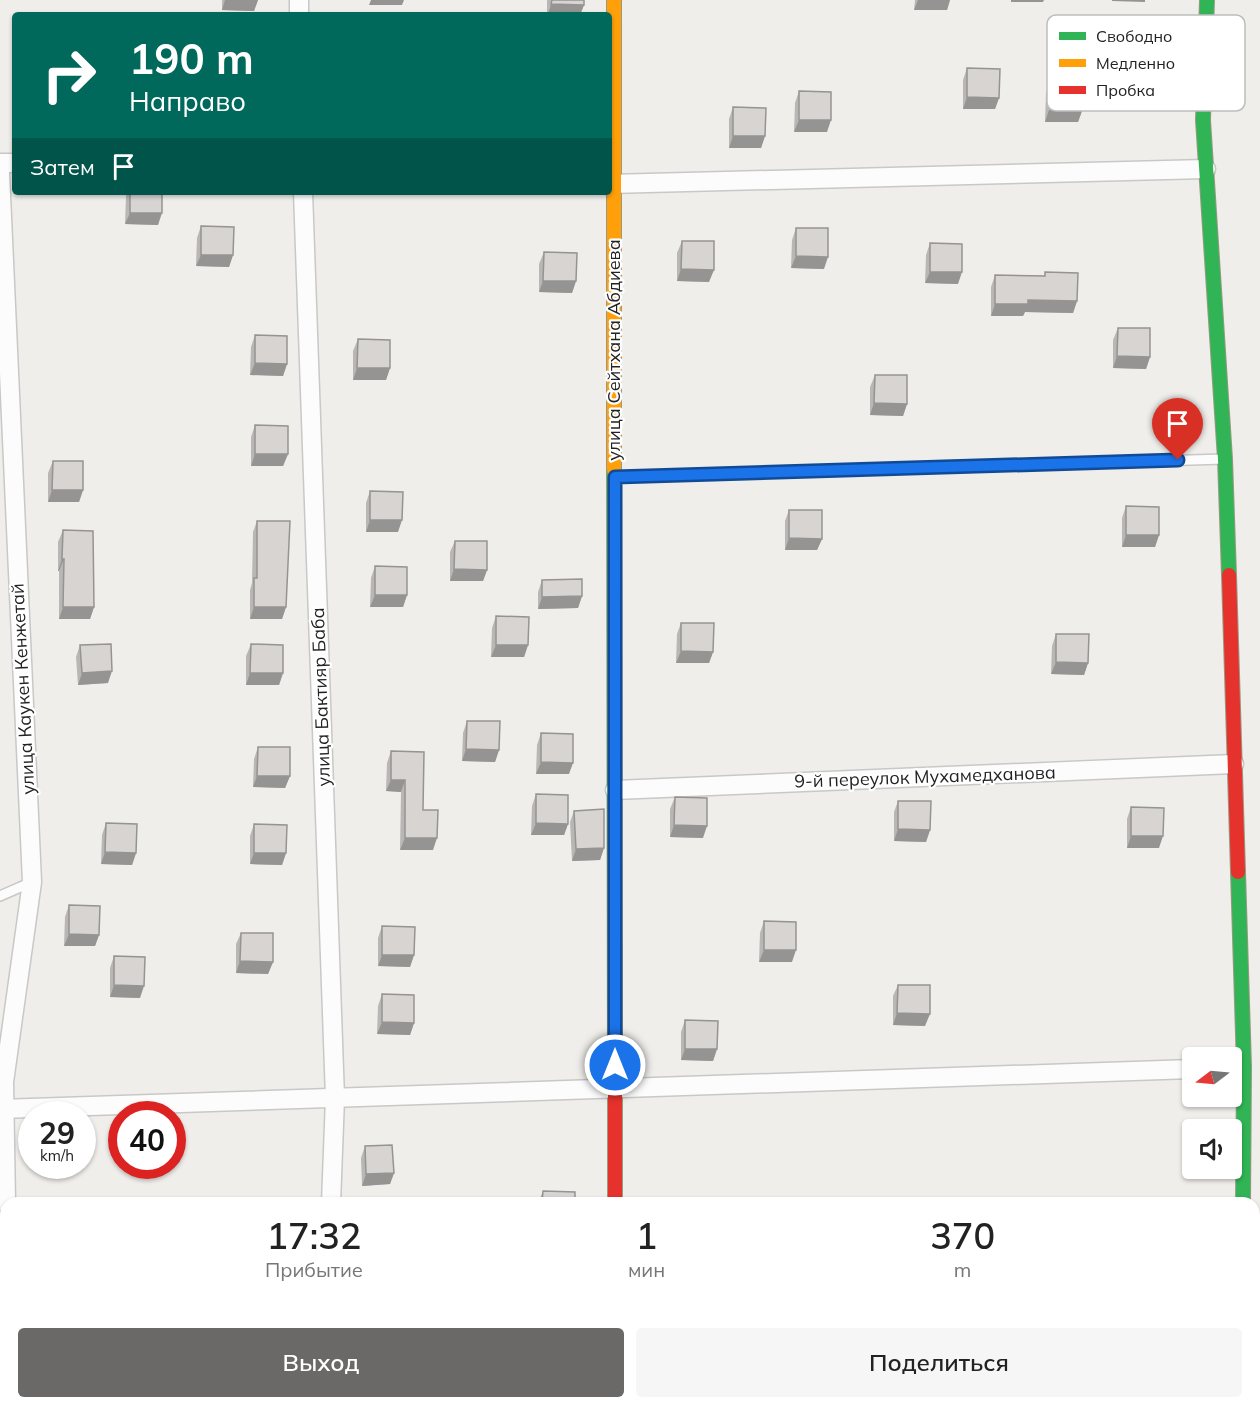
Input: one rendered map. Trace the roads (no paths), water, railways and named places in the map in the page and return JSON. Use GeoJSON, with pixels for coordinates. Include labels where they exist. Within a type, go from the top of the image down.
{"type":"FeatureCollection","features":[{"type":"Feature","properties":{"kind":"street","name":"улица Сейтхана Абдиева"},"geometry":{"type":"LineString","coordinates":[[614,0],[612,184],[615,477],[615,1197]]}},
{"type":"Feature","properties":{"kind":"street"},"geometry":{"type":"LineString","coordinates":[[1206,15],[1207,0]]}},
{"type":"Feature","properties":{"kind":"street"},"geometry":{"type":"LineString","coordinates":[[1203,111],[1225,459],[1234,764],[1238,1047]]}},
{"type":"Feature","properties":{"kind":"street"},"geometry":{"type":"LineString","coordinates":[[612,184],[1206,169]]}},
{"type":"Feature","properties":{"kind":"street","name":"улица Каукен Кенжетай"},"geometry":{"type":"LineString","coordinates":[[0,172],[32,882],[4,1082],[2,1109],[6,1197]]}},
{"type":"Feature","properties":{"kind":"street","name":"улица Бактияр Баба"},"geometry":{"type":"LineString","coordinates":[[303,195],[335,1098],[331,1197]]}},
{"type":"Feature","properties":{"kind":"street","name":"9-й переулок Мухамедханова"},"geometry":{"type":"LineString","coordinates":[[615,790],[1234,764]]}},
{"type":"Feature","properties":{"kind":"street"},"geometry":{"type":"LineString","coordinates":[[2,1109],[1182,1069]]}},
{"type":"Feature","properties":{"kind":"street"},"geometry":{"type":"LineString","coordinates":[[1239,1107],[1243,1197]]}},
{"type":"Feature","properties":{"kind":"lane"},"geometry":{"type":"LineString","coordinates":[[615,477],[1225,459]]}},
{"type":"Feature","properties":{"kind":"lane"},"geometry":{"type":"LineString","coordinates":[[0,896],[32,882]]}}]}
